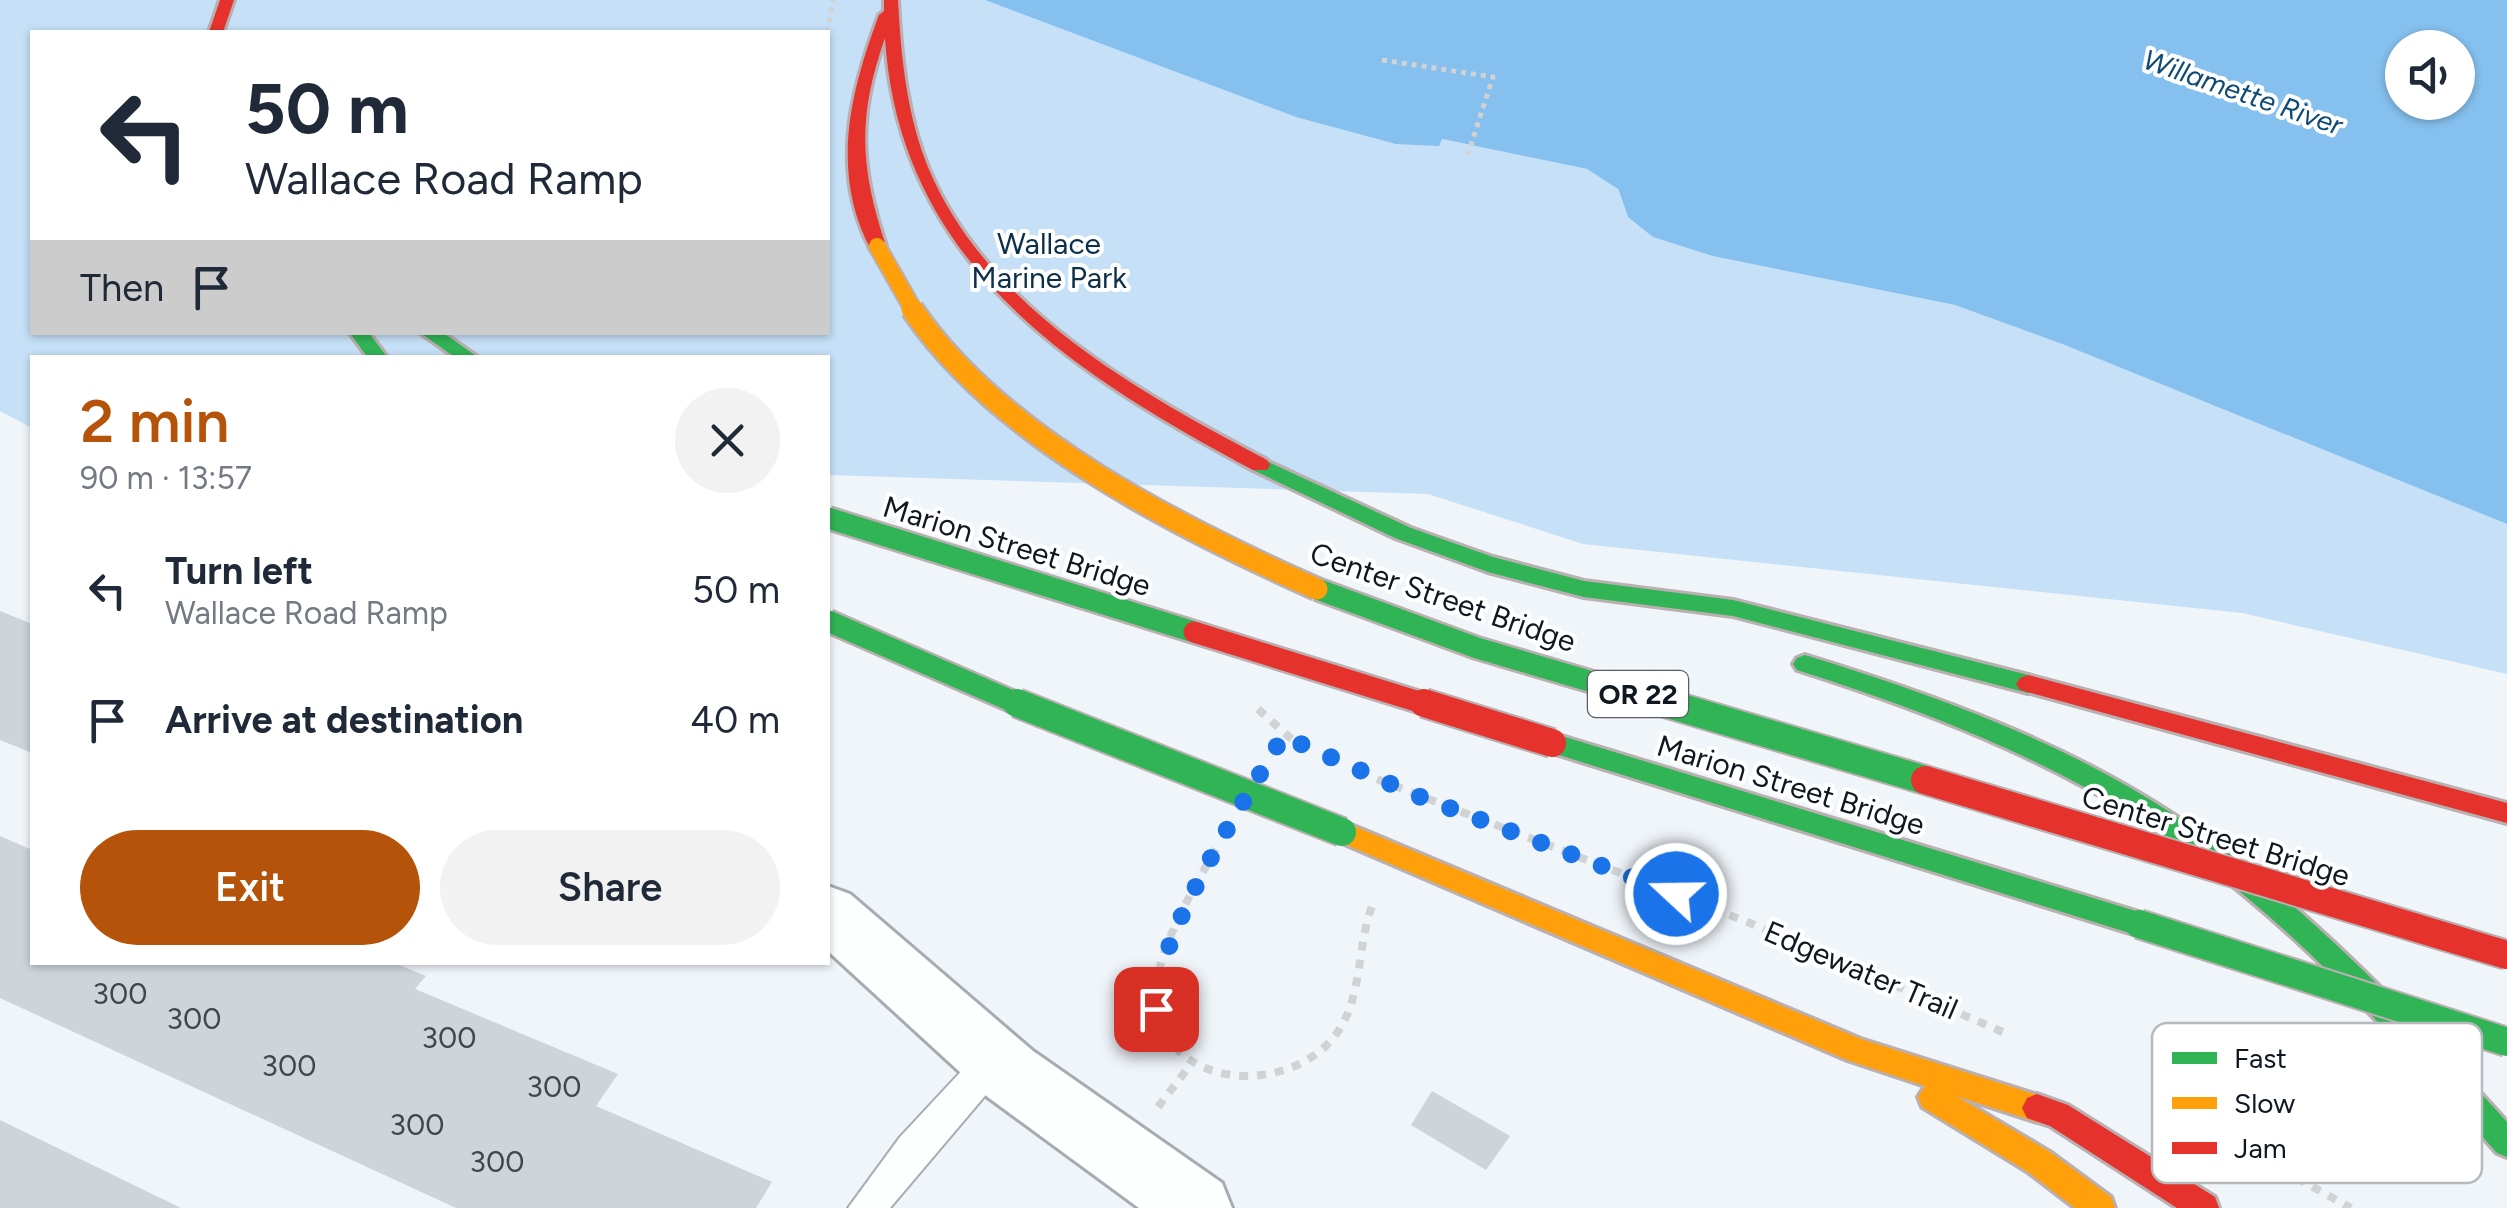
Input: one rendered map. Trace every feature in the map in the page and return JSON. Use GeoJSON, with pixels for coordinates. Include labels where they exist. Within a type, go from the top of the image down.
{"type":"FeatureCollection","features":[{"type":"Feature","properties":{"kind":"highway"},"geometry":{"type":"LineString","coordinates":[[217,30],[227,0]]}},
{"type":"Feature","properties":{"kind":"highway","name":"Center Street Bridge"},"geometry":{"type":"LineString","coordinates":[[890,2],[904,119],[922,176],[945,216],[1008,292],[1072,346],[1184,424],[1358,513],[1565,584],[1720,605],[2345,766],[2507,813]]}},
{"type":"Feature","properties":{"kind":"highway","name":"Center Street Bridge"},"geometry":{"type":"LineString","coordinates":[[890,2],[863,75],[849,128],[856,190],[878,246],[926,328],[966,370],[1073,460],[1139,502],[1277,570],[1457,640],[2507,955]]}},
{"type":"Feature","properties":{"kind":"highway"},"geometry":{"type":"LineString","coordinates":[[361,335],[377,355]]}},
{"type":"Feature","properties":{"kind":"highway"},"geometry":{"type":"LineString","coordinates":[[433,335],[465,355]]}},
{"type":"Feature","properties":{"kind":"highway","name":"Marion Street Bridge"},"geometry":{"type":"LineString","coordinates":[[830,519],[2448,1023]]}},
{"type":"Feature","properties":{"kind":"highway"},"geometry":{"type":"LineString","coordinates":[[1565,584],[1675,624]]}},
{"type":"Feature","properties":{"kind":"highway"},"geometry":{"type":"LineString","coordinates":[[830,622],[1041,714],[1342,832],[1857,1051],[2058,1115],[2152,1175]]}},
{"type":"Feature","properties":{"kind":"highway"},"geometry":{"type":"LineString","coordinates":[[1787,658],[1862,680],[1968,719],[2057,758],[2167,823],[2288,916],[2397,1023]]}},
{"type":"Feature","properties":{"kind":"highway","name":"Marion Street Bridge"},"geometry":{"type":"LineString","coordinates":[[2482,1034],[2507,1042]]}},
{"type":"Feature","properties":{"kind":"highway"},"geometry":{"type":"LineString","coordinates":[[1857,1051],[2039,1162],[2100,1208]]}},
{"type":"Feature","properties":{"kind":"highway"},"geometry":{"type":"LineString","coordinates":[[2482,1116],[2507,1143]]}},
{"type":"Feature","properties":{"kind":"highway"},"geometry":{"type":"LineString","coordinates":[[2165,1183],[2204,1208]]}},
{"type":"Feature","properties":{"kind":"street"},"geometry":{"type":"LineString","coordinates":[[830,915],[1055,1110],[1198,1208]]}},
{"type":"Feature","properties":{"kind":"lane"},"geometry":{"type":"LineString","coordinates":[[867,1208],[913,1149],[994,1060]]}},
{"type":"Feature","properties":{"kind":"path"},"geometry":{"type":"LineString","coordinates":[[827,30],[833,0]]}},
{"type":"Feature","properties":{"kind":"path"},"geometry":{"type":"LineString","coordinates":[[1382,60],[1494,77],[1468,154]]}},
{"type":"Feature","properties":{"kind":"path"},"geometry":{"type":"LineString","coordinates":[[1256,708],[1283,736],[1313,752]]}},
{"type":"Feature","properties":{"kind":"path","name":"Edgewater Trail"},"geometry":{"type":"LineString","coordinates":[[1362,773],[1750,922],[2012,1036]]}},
{"type":"Feature","properties":{"kind":"path"},"geometry":{"type":"LineString","coordinates":[[1227,832],[1185,916],[1156,995],[1156,1009],[1175,1046],[1191,1064],[1209,1072],[1284,1074],[1302,1066],[1333,1038],[1359,981],[1360,927],[1399,856]]}},
{"type":"Feature","properties":{"kind":"green space","name":"Wallace Marine Park"},"geometry":{"type":"Polygon","coordinates":[[[0,0],[985,0],[1296,117],[1441,139],[1587,169],[1617,188],[1628,217],[1822,278],[1955,305],[2062,344],[2507,524],[2507,674],[2242,613],[1583,544],[1428,494],[830,475],[830,355],[30,355],[30,427],[0,411],[0,0]]]}},
{"type":"Feature","properties":{"kind":"water","name":"Willamette River"},"geometry":{"type":"Polygon","coordinates":[[[985,0],[2507,0],[2507,524],[2062,344],[1955,305],[1713,256],[1653,237],[1628,217],[1618,189],[1587,169],[1442,139],[1439,146],[1396,144],[1296,117],[985,0]]]}},
{"type":"Feature","properties":{"kind":"building"},"geometry":{"type":"Polygon","coordinates":[[[0,611],[30,623],[30,752],[0,740],[0,611]]]}},
{"type":"Feature","properties":{"kind":"building"},"geometry":{"type":"Polygon","coordinates":[[[0,836],[30,849],[30,965],[399,965],[426,976],[415,989],[618,1074],[596,1106],[772,1182],[756,1208],[456,1208],[0,998],[0,836]]]}},
{"type":"Feature","properties":{"kind":"building"},"geometry":{"type":"Polygon","coordinates":[[[1432,1091],[1510,1136],[1486,1170],[1411,1125],[1432,1091]]]}},
{"type":"Feature","properties":{"kind":"building"},"geometry":{"type":"Polygon","coordinates":[[[0,1120],[181,1208],[0,1208],[0,1120]]]}},
{"type":"Feature","properties":{"kind":"traffic: fast"},"geometry":{"type":"LineString","coordinates":[[360,335],[377,355]]}},
{"type":"Feature","properties":{"kind":"traffic: fast"},"geometry":{"type":"LineString","coordinates":[[433,335],[465,355]]}},
{"type":"Feature","properties":{"kind":"traffic: fast"},"geometry":{"type":"LineString","coordinates":[[1260,465],[1403,533],[1488,564],[1584,589],[1733,608],[2028,684]]}},
{"type":"Feature","properties":{"kind":"traffic: fast"},"geometry":{"type":"LineString","coordinates":[[830,519],[1194,632]]}},
{"type":"Feature","properties":{"kind":"traffic: fast"},"geometry":{"type":"LineString","coordinates":[[1317,589],[1477,648],[1925,780]]}},
{"type":"Feature","properties":{"kind":"traffic: fast"},"geometry":{"type":"LineString","coordinates":[[830,622],[1041,714],[1342,832]]}},
{"type":"Feature","properties":{"kind":"traffic: fast"},"geometry":{"type":"LineString","coordinates":[[1805,664],[1966,720],[2019,742],[2120,794],[2215,857],[2255,889],[2397,1023]]}},
{"type":"Feature","properties":{"kind":"traffic: fast"},"geometry":{"type":"LineString","coordinates":[[1552,743],[2139,924]]}},
{"type":"Feature","properties":{"kind":"traffic: fast"},"geometry":{"type":"LineString","coordinates":[[2139,924],[2448,1023]]}},
{"type":"Feature","properties":{"kind":"traffic: fast"},"geometry":{"type":"LineString","coordinates":[[2482,1034],[2507,1042]]}},
{"type":"Feature","properties":{"kind":"traffic: fast"},"geometry":{"type":"LineString","coordinates":[[2482,1116],[2507,1143]]}},
{"type":"Feature","properties":{"kind":"traffic: slow"},"geometry":{"type":"LineString","coordinates":[[877,246],[907,301],[929,331],[970,374],[1060,449],[1210,539],[1317,589]]}},
{"type":"Feature","properties":{"kind":"traffic: slow"},"geometry":{"type":"LineString","coordinates":[[1342,832],[1857,1051],[2037,1108]]}},
{"type":"Feature","properties":{"kind":"traffic: slow"},"geometry":{"type":"LineString","coordinates":[[1932,1097],[2039,1162],[2100,1208]]}},
{"type":"Feature","properties":{"kind":"traffic: jam"},"geometry":{"type":"LineString","coordinates":[[217,30],[227,0]]}},
{"type":"Feature","properties":{"kind":"traffic: jam"},"geometry":{"type":"LineString","coordinates":[[891,0],[893,50],[905,123],[931,192],[958,236],[992,277],[1074,351],[1168,414],[1260,465]]}},
{"type":"Feature","properties":{"kind":"traffic: jam"},"geometry":{"type":"LineString","coordinates":[[877,246],[859,182],[855,130],[864,78],[886,15]]}},
{"type":"Feature","properties":{"kind":"traffic: jam"},"geometry":{"type":"LineString","coordinates":[[1194,632],[1552,743]]}},
{"type":"Feature","properties":{"kind":"traffic: jam"},"geometry":{"type":"LineString","coordinates":[[2028,684],[2507,813]]}},
{"type":"Feature","properties":{"kind":"traffic: jam"},"geometry":{"type":"LineString","coordinates":[[1925,780],[2507,955]]}},
{"type":"Feature","properties":{"kind":"traffic: jam"},"geometry":{"type":"LineString","coordinates":[[2037,1108],[2058,1115],[2152,1175]]}},
{"type":"Feature","properties":{"kind":"traffic: jam"},"geometry":{"type":"LineString","coordinates":[[2165,1183],[2204,1208]]}},
{"type":"Feature","properties":{"kind":"route"},"geometry":{"type":"LineString","coordinates":[[1156,1009],[1156,995],[1170,951],[1208,863],[1283,736],[1418,796],[1676,894]]}}]}
